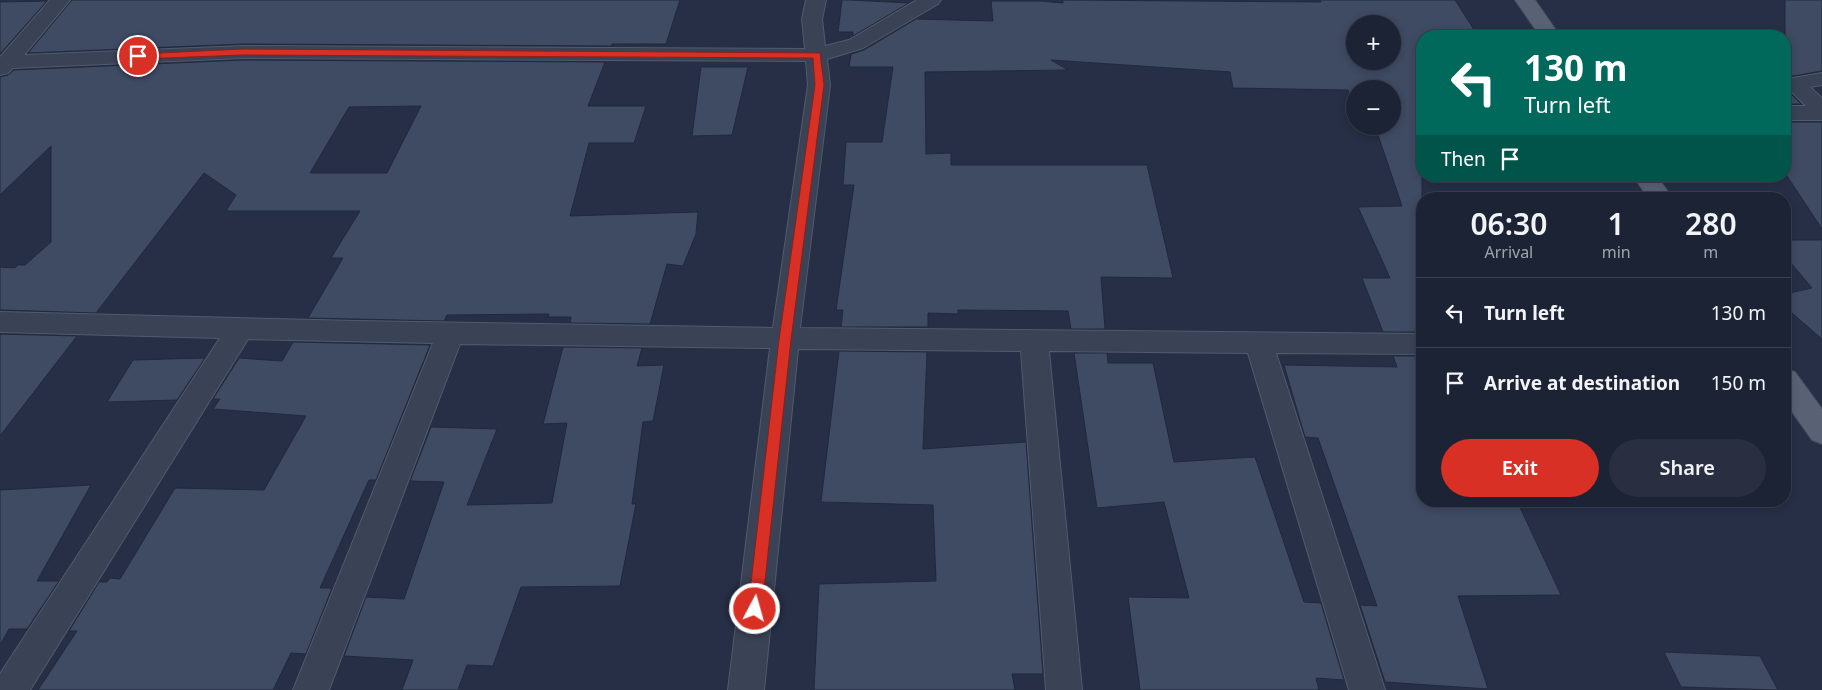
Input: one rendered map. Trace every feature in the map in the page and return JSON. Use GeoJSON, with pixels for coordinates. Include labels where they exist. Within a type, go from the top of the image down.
{"type":"FeatureCollection","features":[{"type":"Feature","properties":{"kind":"main road"},"geometry":{"type":"LineString","coordinates":[[1525,0],[1546,30]]}},
{"type":"Feature","properties":{"kind":"main road"},"geometry":{"type":"LineString","coordinates":[[1791,388],[1822,432]]}},
{"type":"Feature","properties":{"kind":"street"},"geometry":{"type":"LineString","coordinates":[[5,66],[60,0]]}},
{"type":"Feature","properties":{"kind":"street"},"geometry":{"type":"LineString","coordinates":[[746,690],[785,340],[819,85],[812,19],[816,0]]}},
{"type":"Feature","properties":{"kind":"street"},"geometry":{"type":"LineString","coordinates":[[5,66],[243,52],[817,55],[856,44],[931,0]]}},
{"type":"Feature","properties":{"kind":"street"},"geometry":{"type":"LineString","coordinates":[[1822,79],[1794,84],[1822,111]]}},
{"type":"Feature","properties":{"kind":"street"},"geometry":{"type":"LineString","coordinates":[[1791,113],[1822,111]]}},
{"type":"Feature","properties":{"kind":"street"},"geometry":{"type":"LineString","coordinates":[[0,322],[240,330],[785,340],[1416,344]]}},
{"type":"Feature","properties":{"kind":"street"},"geometry":{"type":"LineString","coordinates":[[10,690],[240,330]]}},
{"type":"Feature","properties":{"kind":"street"},"geometry":{"type":"LineString","coordinates":[[310,690],[450,334]]}},
{"type":"Feature","properties":{"kind":"street"},"geometry":{"type":"LineString","coordinates":[[1034,341],[1064,690]]}},
{"type":"Feature","properties":{"kind":"street"},"geometry":{"type":"LineString","coordinates":[[1258,343],[1367,690]]}},
{"type":"Feature","properties":{"kind":"building"},"geometry":{"type":"Polygon","coordinates":[[[72,0],[680,0],[666,44],[612,44],[611,46],[243,44],[28,53],[72,0]]]}},
{"type":"Feature","properties":{"kind":"building"},"geometry":{"type":"Polygon","coordinates":[[[842,0],[909,3],[853,36],[853,32],[838,32],[842,0]]]}},
{"type":"Feature","properties":{"kind":"building"},"geometry":{"type":"Polygon","coordinates":[[[1063,0],[1321,2],[1320,0],[1455,0],[1474,30],[1416,30],[1416,182],[1422,182],[1422,192],[1416,192],[1416,332],[1383,332],[1362,278],[1390,278],[1358,207],[1402,206],[1378,135],[1401,135],[1401,80],[1346,80],[1346,90],[1233,88],[1230,72],[1051,60],[1068,70],[925,72],[926,154],[951,153],[951,165],[1147,165],[1173,278],[1101,277],[1105,329],[1071,329],[1068,311],[958,310],[958,314],[928,313],[928,327],[841,327],[843,310],[836,310],[854,185],[843,185],[846,142],[882,142],[893,67],[849,67],[851,54],[864,50],[916,19],[993,21],[991,1],[1063,3],[1063,0]]]}},
{"type":"Feature","properties":{"kind":"building"},"geometry":{"type":"Polygon","coordinates":[[[1785,0],[1822,0],[1822,71],[1791,76],[1791,30],[1785,30],[1785,0]]]}},
{"type":"Feature","properties":{"kind":"building"},"geometry":{"type":"Polygon","coordinates":[[[47,1],[0,54],[0,2],[47,1]]]}},
{"type":"Feature","properties":{"kind":"building"},"geometry":{"type":"Polygon","coordinates":[[[243,60],[605,62],[588,106],[646,106],[634,143],[589,143],[570,216],[698,212],[696,234],[683,266],[667,264],[650,324],[570,323],[571,317],[548,317],[549,314],[447,315],[444,321],[308,318],[343,258],[331,258],[360,211],[226,211],[236,195],[204,173],[96,313],[0,310],[0,267],[15,268],[18,265],[25,265],[51,242],[51,146],[0,195],[0,77],[8,75],[14,70],[243,60]],[[421,106],[349,107],[310,173],[387,173],[421,106]]]}},
{"type":"Feature","properties":{"kind":"building"},"geometry":{"type":"Polygon","coordinates":[[[701,67],[748,67],[732,135],[692,136],[701,67]]]}},
{"type":"Feature","properties":{"kind":"building"},"geometry":{"type":"Polygon","coordinates":[[[1791,94],[1801,104],[1791,104],[1791,94]]]}},
{"type":"Feature","properties":{"kind":"building"},"geometry":{"type":"Polygon","coordinates":[[[1791,122],[1822,122],[1822,229],[1791,182],[1791,122]]]}},
{"type":"Feature","properties":{"kind":"building"},"geometry":{"type":"Polygon","coordinates":[[[1791,240],[1822,240],[1822,339],[1791,312],[1791,293],[1812,288],[1791,263],[1791,240]]]}},
{"type":"Feature","properties":{"kind":"building"},"geometry":{"type":"Polygon","coordinates":[[[0,334],[77,336],[0,436],[0,334]]]}},
{"type":"Feature","properties":{"kind":"building"},"geometry":{"type":"Polygon","coordinates":[[[293,342],[430,345],[376,480],[369,480],[320,588],[332,588],[306,654],[291,653],[273,690],[38,690],[77,631],[69,631],[99,582],[107,582],[110,578],[120,579],[175,488],[264,490],[306,416],[213,409],[220,399],[213,399],[239,358],[282,361],[293,342]]]}},
{"type":"Feature","properties":{"kind":"building"},"geometry":{"type":"Polygon","coordinates":[[[563,347],[642,348],[637,366],[664,365],[653,421],[643,422],[632,504],[636,504],[620,586],[521,587],[493,666],[467,665],[458,690],[402,690],[413,660],[344,656],[366,597],[404,599],[444,482],[410,481],[431,427],[497,429],[467,505],[552,503],[567,423],[543,424],[563,347]]]}},
{"type":"Feature","properties":{"kind":"building"},"geometry":{"type":"Polygon","coordinates":[[[839,351],[927,352],[923,449],[1026,442],[1043,674],[1012,674],[1015,690],[814,690],[819,584],[936,581],[933,505],[821,502],[839,351]]]}},
{"type":"Feature","properties":{"kind":"building"},"geometry":{"type":"Polygon","coordinates":[[[1074,353],[1107,353],[1108,363],[1153,363],[1174,462],[1255,457],[1304,602],[1321,603],[1344,680],[1316,678],[1319,690],[1140,690],[1128,597],[1189,598],[1164,502],[1097,508],[1074,353]]]}},
{"type":"Feature","properties":{"kind":"building"},"geometry":{"type":"Polygon","coordinates":[[[1393,356],[1416,356],[1416,507],[1520,507],[1561,595],[1458,596],[1488,689],[1385,682],[1360,605],[1377,606],[1318,438],[1305,437],[1284,365],[1397,367],[1393,356]]]}},
{"type":"Feature","properties":{"kind":"building"},"geometry":{"type":"Polygon","coordinates":[[[205,358],[177,400],[107,402],[133,360],[205,358]]]}},
{"type":"Feature","properties":{"kind":"building"},"geometry":{"type":"Polygon","coordinates":[[[91,485],[37,581],[59,581],[27,629],[9,629],[0,645],[0,490],[91,485]]]}},
{"type":"Feature","properties":{"kind":"building"},"geometry":{"type":"Polygon","coordinates":[[[1664,652],[1760,656],[1778,690],[1681,687],[1664,652]]]}},
{"type":"Feature","properties":{"kind":"route"},"geometry":{"type":"LineString","coordinates":[[138,56],[243,52],[817,55],[819,85],[785,340],[755,609]]}}]}
